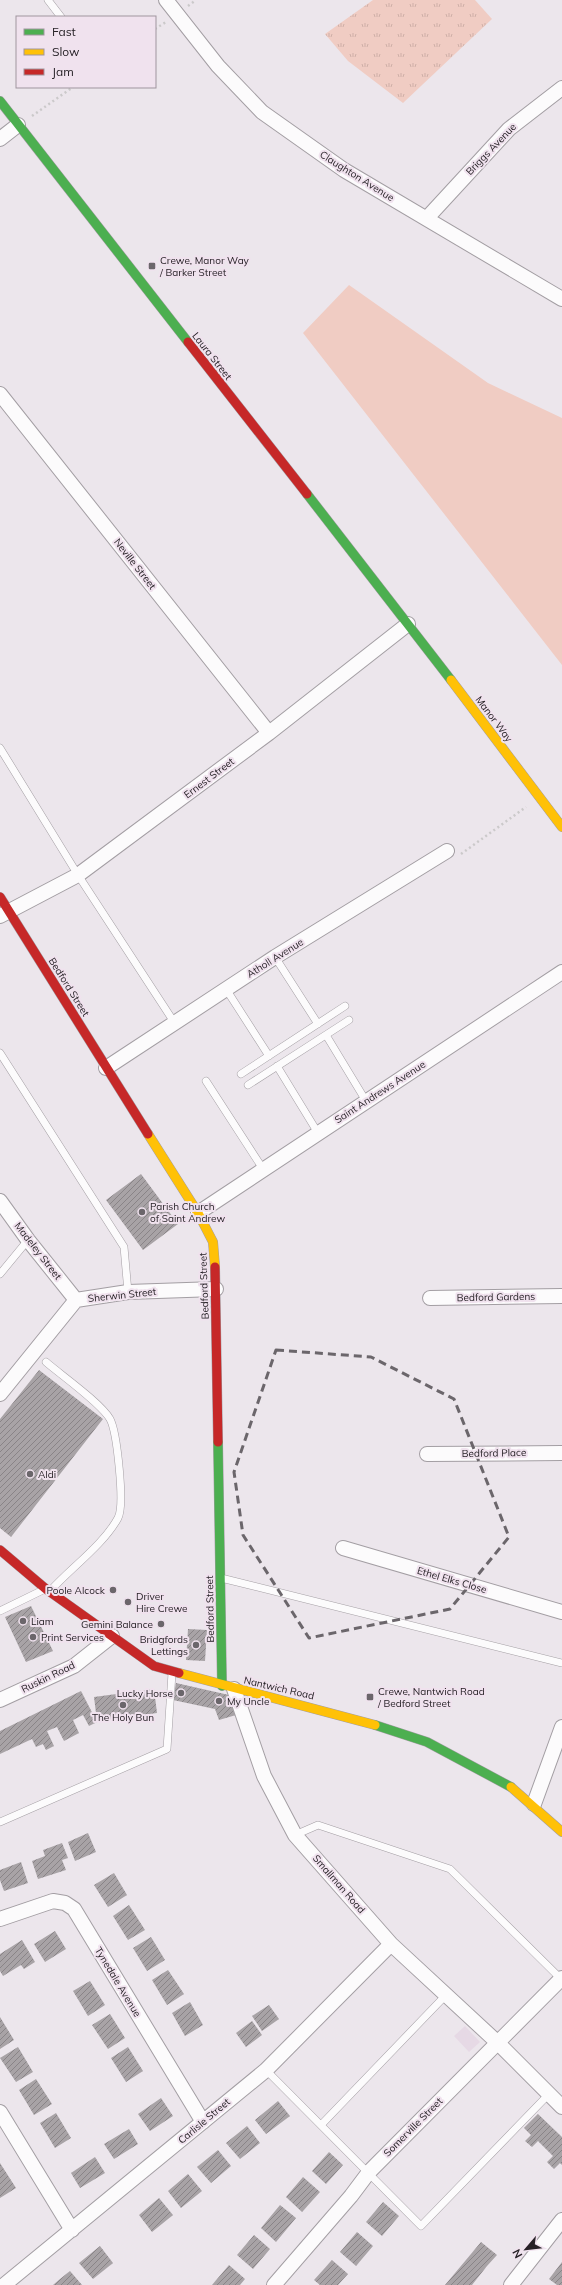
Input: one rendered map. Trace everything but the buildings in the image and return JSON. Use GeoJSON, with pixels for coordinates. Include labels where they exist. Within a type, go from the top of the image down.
{"type":"FeatureCollection","features":[{"type":"Feature","properties":{"kind":"street","name":"Claughton Avenue"},"geometry":{"type":"LineString","coordinates":[[166,0],[218,66],[262,112],[344,170],[562,299]]}},
{"type":"Feature","properties":{"kind":"street","name":"Briggs Avenue"},"geometry":{"type":"LineString","coordinates":[[427,218],[509,129],[562,88]]}},
{"type":"Feature","properties":{"kind":"street","name":"Laura Street"},"geometry":{"type":"LineString","coordinates":[[0,101],[408,624]]}},
{"type":"Feature","properties":{"kind":"street"},"geometry":{"type":"LineString","coordinates":[[0,139],[18,125]]}},
{"type":"Feature","properties":{"kind":"street","name":"Neville Street"},"geometry":{"type":"LineString","coordinates":[[0,394],[269,733]]}},
{"type":"Feature","properties":{"kind":"street","name":"Ernest Street"},"geometry":{"type":"LineString","coordinates":[[5,914],[78,876],[269,733],[408,624]]}},
{"type":"Feature","properties":{"kind":"street","name":"Manor Way"},"geometry":{"type":"LineString","coordinates":[[408,624],[562,827]]}},
{"type":"Feature","properties":{"kind":"street","name":"Atholl Avenue"},"geometry":{"type":"LineString","coordinates":[[106,1068],[275,957],[447,851]]}},
{"type":"Feature","properties":{"kind":"street","name":"Bedford Street"},"geometry":{"type":"LineString","coordinates":[[0,897],[5,914],[106,1068],[198,1213],[213,1242],[216,1289],[220,1578],[228,1688]]}},
{"type":"Feature","properties":{"kind":"street","name":"Saint Andrews Avenue"},"geometry":{"type":"LineString","coordinates":[[198,1213],[562,972]]}},
{"type":"Feature","properties":{"kind":"street","name":"Madeley Street"},"geometry":{"type":"LineString","coordinates":[[0,1201],[28,1240],[76,1300]]}},
{"type":"Feature","properties":{"kind":"street","name":"Sherwin Street"},"geometry":{"type":"LineString","coordinates":[[0,1394],[76,1300],[128,1292],[216,1289]]}},
{"type":"Feature","properties":{"kind":"street","name":"Bedford Gardens"},"geometry":{"type":"LineString","coordinates":[[430,1298],[562,1296]]}},
{"type":"Feature","properties":{"kind":"street","name":"Bedford Place"},"geometry":{"type":"LineString","coordinates":[[427,1454],[562,1452]]}},
{"type":"Feature","properties":{"kind":"street","name":"Ethel Elks Close"},"geometry":{"type":"LineString","coordinates":[[343,1548],[562,1612]]}},
{"type":"Feature","properties":{"kind":"street","name":"Nantwich Road"},"geometry":{"type":"LineString","coordinates":[[0,1550],[48,1590],[154,1666],[228,1688],[354,1718],[427,1742],[486,1771],[515,1789],[534,1804],[562,1832]]}},
{"type":"Feature","properties":{"kind":"street","name":"Ruskin Road"},"geometry":{"type":"LineString","coordinates":[[0,1700],[74,1666],[112,1636]]}},
{"type":"Feature","properties":{"kind":"street","name":"Smallman Road"},"geometry":{"type":"LineString","coordinates":[[228,1688],[264,1776],[295,1834],[391,1944],[498,2043],[562,2107]]}},
{"type":"Feature","properties":{"kind":"street"},"geometry":{"type":"LineString","coordinates":[[534,1804],[562,1727]]}},
{"type":"Feature","properties":{"kind":"street","name":"Tynedale Avenue"},"geometry":{"type":"LineString","coordinates":[[0,1919],[53,1901],[65,1903],[74,1909],[204,2122]]}},
{"type":"Feature","properties":{"kind":"street","name":"Carlisle Street"},"geometry":{"type":"LineString","coordinates":[[4,2285],[266,2070],[391,1944]]}},
{"type":"Feature","properties":{"kind":"street","name":"Somerville Street"},"geometry":{"type":"LineString","coordinates":[[274,2285],[351,2196],[369,2172],[562,1979]]}},
{"type":"Feature","properties":{"kind":"street"},"geometry":{"type":"LineString","coordinates":[[0,2112],[72,2230]]}},
{"type":"Feature","properties":{"kind":"street"},"geometry":{"type":"LineString","coordinates":[[511,2285],[562,2220]]}},
{"type":"Feature","properties":{"kind":"lane"},"geometry":{"type":"LineString","coordinates":[[48,0],[60,16]]}},
{"type":"Feature","properties":{"kind":"lane"},"geometry":{"type":"LineString","coordinates":[[0,748],[78,876],[174,1022]]}},
{"type":"Feature","properties":{"kind":"lane"},"geometry":{"type":"LineString","coordinates":[[275,957],[318,1024]]}},
{"type":"Feature","properties":{"kind":"lane"},"geometry":{"type":"LineString","coordinates":[[226,989],[269,1056]]}},
{"type":"Feature","properties":{"kind":"lane"},"geometry":{"type":"LineString","coordinates":[[241,1074],[345,1006]]}},
{"type":"Feature","properties":{"kind":"lane"},"geometry":{"type":"LineString","coordinates":[[248,1085],[349,1020]]}},
{"type":"Feature","properties":{"kind":"lane"},"geometry":{"type":"LineString","coordinates":[[326,1035],[366,1101]]}},
{"type":"Feature","properties":{"kind":"lane"},"geometry":{"type":"LineString","coordinates":[[0,1053],[124,1247],[128,1292]]}},
{"type":"Feature","properties":{"kind":"lane"},"geometry":{"type":"LineString","coordinates":[[277,1066],[318,1133]]}},
{"type":"Feature","properties":{"kind":"lane"},"geometry":{"type":"LineString","coordinates":[[206,1081],[263,1169]]}},
{"type":"Feature","properties":{"kind":"lane"},"geometry":{"type":"LineString","coordinates":[[0,1274],[28,1240]]}},
{"type":"Feature","properties":{"kind":"lane"},"geometry":{"type":"LineString","coordinates":[[0,1611],[48,1590],[106,1534],[119,1517],[122,1498],[116,1450],[110,1419],[89,1398],[46,1362]]}},
{"type":"Feature","properties":{"kind":"lane"},"geometry":{"type":"LineString","coordinates":[[220,1578],[562,1663]]}},
{"type":"Feature","properties":{"kind":"lane"},"geometry":{"type":"LineString","coordinates":[[0,1822],[167,1749],[172,1671]]}},
{"type":"Feature","properties":{"kind":"lane"},"geometry":{"type":"LineString","coordinates":[[295,1834],[318,1825],[450,1869],[562,1979]]}},
{"type":"Feature","properties":{"kind":"lane"},"geometry":{"type":"LineString","coordinates":[[321,2125],[446,1995]]}},
{"type":"Feature","properties":{"kind":"lane"},"geometry":{"type":"LineString","coordinates":[[266,2070],[421,2226],[549,2094]]}},
{"type":"Feature","properties":{"kind":"path"},"geometry":{"type":"LineString","coordinates":[[18,125],[72,88]]}},
{"type":"Feature","properties":{"kind":"path"},"geometry":{"type":"LineString","coordinates":[[447,851],[463,854],[539,797]]}},
{"type":"Feature","properties":{"kind":"highlighted area"},"geometry":{"type":"Polygon","coordinates":[[[276,1350],[371,1357],[454,1399],[509,1537],[450,1609],[309,1638],[243,1535],[234,1472],[276,1350]]]}},
{"type":"Feature","properties":{"kind":"shaded area"},"geometry":{"type":"Polygon","coordinates":[[[465,2026],[480,2042],[469,2052],[454,2036],[465,2026]]]}},
{"type":"Feature","properties":{"kind":"green space"},"geometry":{"type":"Polygon","coordinates":[[[373,0],[475,0],[492,19],[403,103],[348,61],[325,34],[373,0]]]}},
{"type":"Feature","properties":{"kind":"green space"},"geometry":{"type":"Polygon","coordinates":[[[349,285],[488,383],[562,418],[562,665],[303,333],[349,285]]]}},
{"type":"Feature","properties":{"kind":"traffic: fast"},"geometry":{"type":"LineString","coordinates":[[0,101],[188,342]]}},
{"type":"Feature","properties":{"kind":"traffic: fast"},"geometry":{"type":"LineString","coordinates":[[307,494],[451,680]]}},
{"type":"Feature","properties":{"kind":"traffic: fast"},"geometry":{"type":"LineString","coordinates":[[218,1442],[222,1686]]}},
{"type":"Feature","properties":{"kind":"traffic: fast"},"geometry":{"type":"LineString","coordinates":[[375,1725],[427,1742],[511,1787]]}},
{"type":"Feature","properties":{"kind":"traffic: slow"},"geometry":{"type":"LineString","coordinates":[[451,680],[562,827]]}},
{"type":"Feature","properties":{"kind":"traffic: slow"},"geometry":{"type":"LineString","coordinates":[[148,1134],[198,1213],[213,1242],[215,1267]]}},
{"type":"Feature","properties":{"kind":"traffic: slow"},"geometry":{"type":"LineString","coordinates":[[179,1673],[375,1725]]}},
{"type":"Feature","properties":{"kind":"traffic: slow"},"geometry":{"type":"LineString","coordinates":[[511,1787],[562,1832]]}},
{"type":"Feature","properties":{"kind":"traffic: jam"},"geometry":{"type":"LineString","coordinates":[[188,342],[307,494]]}},
{"type":"Feature","properties":{"kind":"traffic: jam"},"geometry":{"type":"LineString","coordinates":[[0,897],[148,1134]]}},
{"type":"Feature","properties":{"kind":"traffic: jam"},"geometry":{"type":"LineString","coordinates":[[215,1267],[218,1442]]}},
{"type":"Feature","properties":{"kind":"traffic: jam"},"geometry":{"type":"LineString","coordinates":[[0,1550],[46,1589],[154,1666],[179,1673]]}},
{"type":"Feature","properties":{"kind":"place","name":"Crewe, Manor Way / Barker Street"},"geometry":{"type":"Point","coordinates":[152,266]}},
{"type":"Feature","properties":{"kind":"place","name":"Parish Church of Saint Andrew"},"geometry":{"type":"Point","coordinates":[142,1212]}},
{"type":"Feature","properties":{"kind":"place","name":"Aldi"},"geometry":{"type":"Point","coordinates":[30,1474]}},
{"type":"Feature","properties":{"kind":"place","name":"Poole Alcock"},"geometry":{"type":"Point","coordinates":[113,1590]}},
{"type":"Feature","properties":{"kind":"place","name":"Driver Hire Crewe"},"geometry":{"type":"Point","coordinates":[128,1602]}},
{"type":"Feature","properties":{"kind":"place","name":"Liam"},"geometry":{"type":"Point","coordinates":[23,1621]}},
{"type":"Feature","properties":{"kind":"place","name":"Gemini Balance"},"geometry":{"type":"Point","coordinates":[161,1624]}},
{"type":"Feature","properties":{"kind":"place","name":"Print Services"},"geometry":{"type":"Point","coordinates":[33,1637]}},
{"type":"Feature","properties":{"kind":"place","name":"Bridgfords Lettings"},"geometry":{"type":"Point","coordinates":[196,1645]}},
{"type":"Feature","properties":{"kind":"place","name":"Lucky Horse"},"geometry":{"type":"Point","coordinates":[181,1693]}},
{"type":"Feature","properties":{"kind":"place","name":"Crewe, Nantwich Road / Bedford Street"},"geometry":{"type":"Point","coordinates":[370,1697]}},
{"type":"Feature","properties":{"kind":"place","name":"My Uncle"},"geometry":{"type":"Point","coordinates":[219,1701]}},
{"type":"Feature","properties":{"kind":"place","name":"The Holy Bun"},"geometry":{"type":"Point","coordinates":[123,1705]}}]}
